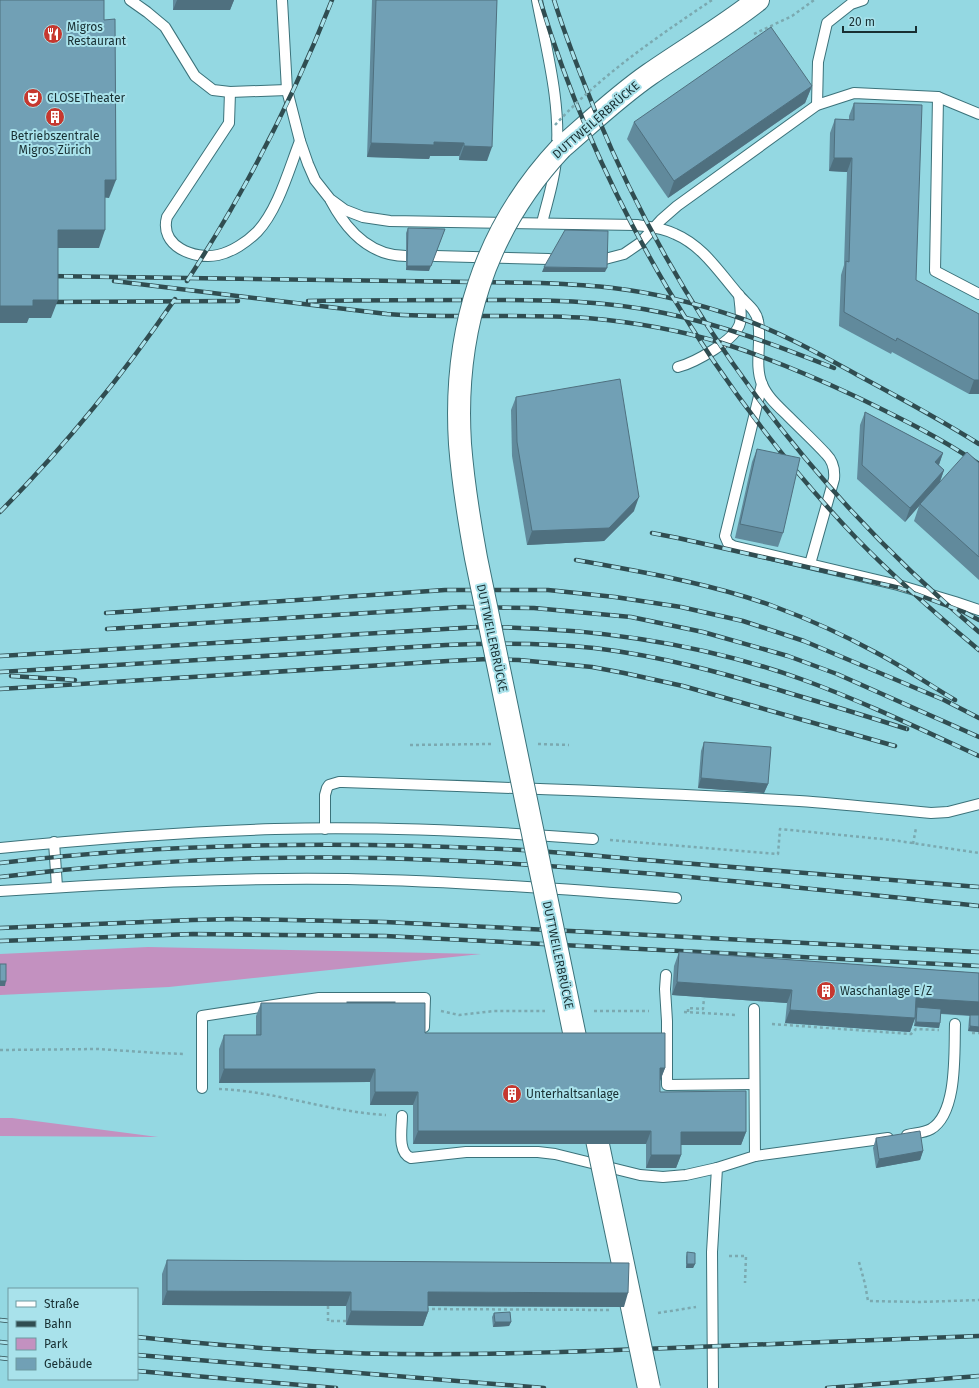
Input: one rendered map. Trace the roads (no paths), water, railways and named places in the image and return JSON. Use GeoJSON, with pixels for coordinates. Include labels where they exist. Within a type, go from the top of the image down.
{"type":"FeatureCollection","features":[{"type":"Feature","properties":{"kind":"street","name":"DUTTWEILERBRÜCKE"},"geometry":{"type":"LineString","coordinates":[[648,1388],[479,573],[466,497],[460,428],[463,353],[472,309],[485,265],[493,246],[516,205],[544,166],[561,148],[649,74],[758,0]]}},
{"type":"Feature","properties":{"kind":"lane"},"geometry":{"type":"LineString","coordinates":[[130,0],[165,27],[195,76],[213,90],[230,92],[287,90]]}},
{"type":"Feature","properties":{"kind":"lane"},"geometry":{"type":"LineString","coordinates":[[282,0],[287,90],[300,141],[315,180],[330,199],[338,214],[354,234],[364,242],[384,252],[395,256],[406,256]]}},
{"type":"Feature","properties":{"kind":"lane"},"geometry":{"type":"LineString","coordinates":[[537,0],[557,110],[556,160],[553,181],[542,223]]}},
{"type":"Feature","properties":{"kind":"lane"},"geometry":{"type":"LineString","coordinates":[[817,105],[818,62],[827,23],[851,4],[863,0]]}},
{"type":"Feature","properties":{"kind":"lane"},"geometry":{"type":"LineString","coordinates":[[230,92],[229,123],[167,217],[165,223],[166,230],[170,240],[176,246],[189,253],[198,255],[218,255],[237,248],[256,233],[272,213],[300,141]]}},
{"type":"Feature","properties":{"kind":"lane"},"geometry":{"type":"LineString","coordinates":[[606,259],[624,254],[632,249],[640,243],[676,206],[817,105],[854,93],[938,97],[979,114]]}},
{"type":"Feature","properties":{"kind":"lane"},"geometry":{"type":"LineString","coordinates":[[938,97],[935,271],[979,294]]}},
{"type":"Feature","properties":{"kind":"lane"},"geometry":{"type":"LineString","coordinates":[[330,199],[354,214],[382,220],[622,224],[654,228],[675,233],[701,250],[753,310],[758,321],[759,373],[762,384],[773,401],[830,458],[834,468],[834,479],[810,564]]}},
{"type":"Feature","properties":{"kind":"lane"},"geometry":{"type":"LineString","coordinates":[[435,256],[549,259]]}},
{"type":"Feature","properties":{"kind":"lane"},"geometry":{"type":"LineString","coordinates":[[678,367],[691,364],[713,350],[735,333],[741,322],[739,295]]}},
{"type":"Feature","properties":{"kind":"lane"},"geometry":{"type":"LineString","coordinates":[[762,384],[726,536],[728,543],[733,546],[898,585],[979,610]]}},
{"type":"Feature","properties":{"kind":"lane"},"geometry":{"type":"LineString","coordinates":[[325,829],[325,792],[329,785],[339,782],[558,789],[801,801],[931,813],[952,811],[979,804]]}},
{"type":"Feature","properties":{"kind":"lane"},"geometry":{"type":"LineString","coordinates":[[0,848],[54,842],[194,833],[325,829],[483,832],[593,839]]}},
{"type":"Feature","properties":{"kind":"lane"},"geometry":{"type":"LineString","coordinates":[[54,842],[57,888]]}},
{"type":"Feature","properties":{"kind":"lane"},"geometry":{"type":"LineString","coordinates":[[0,891],[190,881],[360,879],[480,883],[676,898]]}},
{"type":"Feature","properties":{"kind":"lane"},"geometry":{"type":"LineString","coordinates":[[666,975],[666,1011],[663,1039],[667,1085],[754,1084]]}},
{"type":"Feature","properties":{"kind":"lane"},"geometry":{"type":"LineString","coordinates":[[202,1088],[202,1016],[318,998],[425,998],[424,1039]]}},
{"type":"Feature","properties":{"kind":"lane"},"geometry":{"type":"LineString","coordinates":[[754,1016],[755,1156]]}},
{"type":"Feature","properties":{"kind":"lane"},"geometry":{"type":"LineString","coordinates":[[402,1116],[402,1150],[411,1158],[466,1152],[538,1152],[555,1154],[640,1175],[663,1177],[686,1175],[717,1168],[755,1156],[871,1141],[923,1132],[931,1129],[937,1124],[942,1116],[951,1095],[955,1028]]}},
{"type":"Feature","properties":{"kind":"lane"},"geometry":{"type":"LineString","coordinates":[[565,1039],[589,1039]]}},
{"type":"Feature","properties":{"kind":"lane"},"geometry":{"type":"LineString","coordinates":[[713,1388],[712,1252],[717,1168]]}},
{"type":"Feature","properties":{"kind":"railway"},"geometry":{"type":"LineString","coordinates":[[187,281],[229,213],[267,144],[301,73],[332,0]]}},
{"type":"Feature","properties":{"kind":"railway"},"geometry":{"type":"LineString","coordinates":[[540,0],[565,75],[595,148],[629,219],[668,288],[710,355],[756,420],[805,481],[858,540],[887,569],[979,650]]}},
{"type":"Feature","properties":{"kind":"railway"},"geometry":{"type":"LineString","coordinates":[[554,0],[590,99],[629,188],[667,260],[710,329],[756,396],[806,460],[860,520],[918,578],[979,632]]}},
{"type":"Feature","properties":{"kind":"railway"},"geometry":{"type":"LineString","coordinates":[[46,276],[541,283],[595,286],[629,290],[709,308],[740,318],[772,331],[818,353],[936,418],[979,444]]}},
{"type":"Feature","properties":{"kind":"railway"},"geometry":{"type":"LineString","coordinates":[[114,281],[387,314],[587,318],[639,324],[673,330],[706,338],[740,349],[774,361],[825,383],[890,413],[979,464]]}},
{"type":"Feature","properties":{"kind":"railway"},"geometry":{"type":"LineString","coordinates":[[0,512],[70,436],[135,355],[175,299]]}},
{"type":"Feature","properties":{"kind":"railway"},"geometry":{"type":"LineString","coordinates":[[46,302],[238,301]]}},
{"type":"Feature","properties":{"kind":"railway"},"geometry":{"type":"LineString","coordinates":[[308,301],[566,301],[640,308],[686,318],[729,330],[834,368]]}},
{"type":"Feature","properties":{"kind":"railway"},"geometry":{"type":"LineString","coordinates":[[652,533],[900,588],[964,612],[979,620]]}},
{"type":"Feature","properties":{"kind":"railway"},"geometry":{"type":"LineString","coordinates":[[576,560],[700,585],[773,606],[825,627],[863,645],[955,700]]}},
{"type":"Feature","properties":{"kind":"railway"},"geometry":{"type":"LineString","coordinates":[[106,613],[445,590],[548,590],[615,597],[681,607],[743,621],[804,641],[944,700],[979,718]]}},
{"type":"Feature","properties":{"kind":"railway"},"geometry":{"type":"LineString","coordinates":[[107,629],[463,607],[534,608],[631,617],[703,632],[788,656],[837,674],[979,737]]}},
{"type":"Feature","properties":{"kind":"railway"},"geometry":{"type":"LineString","coordinates":[[0,656],[478,627],[560,630],[601,634],[682,646],[762,666],[801,679],[846,697],[979,756]]}},
{"type":"Feature","properties":{"kind":"railway"},"geometry":{"type":"LineString","coordinates":[[0,672],[446,645],[557,645],[619,651],[694,666],[907,729]]}},
{"type":"Feature","properties":{"kind":"railway"},"geometry":{"type":"LineString","coordinates":[[0,689],[448,661],[488,659],[519,660],[592,667],[683,686],[895,746]]}},
{"type":"Feature","properties":{"kind":"railway"},"geometry":{"type":"LineString","coordinates":[[11,676],[75,680]]}},
{"type":"Feature","properties":{"kind":"railway"},"geometry":{"type":"LineString","coordinates":[[0,863],[62,856],[188,848],[314,845],[439,846],[556,852],[979,887]]}},
{"type":"Feature","properties":{"kind":"railway"},"geometry":{"type":"LineString","coordinates":[[0,877],[164,862],[274,858],[383,858],[506,863],[641,873],[979,906]]}},
{"type":"Feature","properties":{"kind":"railway"},"geometry":{"type":"LineString","coordinates":[[0,928],[236,919],[385,922],[979,952]]}},
{"type":"Feature","properties":{"kind":"railway"},"geometry":{"type":"LineString","coordinates":[[0,941],[193,934],[385,936],[979,966]]}},
{"type":"Feature","properties":{"kind":"railway"},"geometry":{"type":"LineString","coordinates":[[0,1320],[8,1321]]}},
{"type":"Feature","properties":{"kind":"railway"},"geometry":{"type":"LineString","coordinates":[[138,1337],[300,1351],[436,1354],[584,1351],[979,1336]]}},
{"type":"Feature","properties":{"kind":"railway"},"geometry":{"type":"LineString","coordinates":[[0,1342],[8,1343]]}},
{"type":"Feature","properties":{"kind":"railway"},"geometry":{"type":"LineString","coordinates":[[138,1355],[544,1388]]}},
{"type":"Feature","properties":{"kind":"railway"},"geometry":{"type":"LineString","coordinates":[[0,1358],[8,1359]]}},
{"type":"Feature","properties":{"kind":"railway"},"geometry":{"type":"LineString","coordinates":[[138,1371],[336,1388]]}},
{"type":"Feature","properties":{"kind":"railway"},"geometry":{"type":"LineString","coordinates":[[827,1388],[979,1376]]}},
{"type":"Feature","properties":{"kind":"place","name":"Migros Restaurant"},"geometry":{"type":"Point","coordinates":[53,34]}},
{"type":"Feature","properties":{"kind":"place","name":"CLOSE Theater"},"geometry":{"type":"Point","coordinates":[33,98]}},
{"type":"Feature","properties":{"kind":"place","name":"Betriebszentrale Migros Zürich"},"geometry":{"type":"Point","coordinates":[55,117]}},
{"type":"Feature","properties":{"kind":"place","name":"Waschanlage E/Z"},"geometry":{"type":"Point","coordinates":[826,991]}},
{"type":"Feature","properties":{"kind":"place","name":"Unterhaltsanlage"},"geometry":{"type":"Point","coordinates":[512,1094]}}]}
